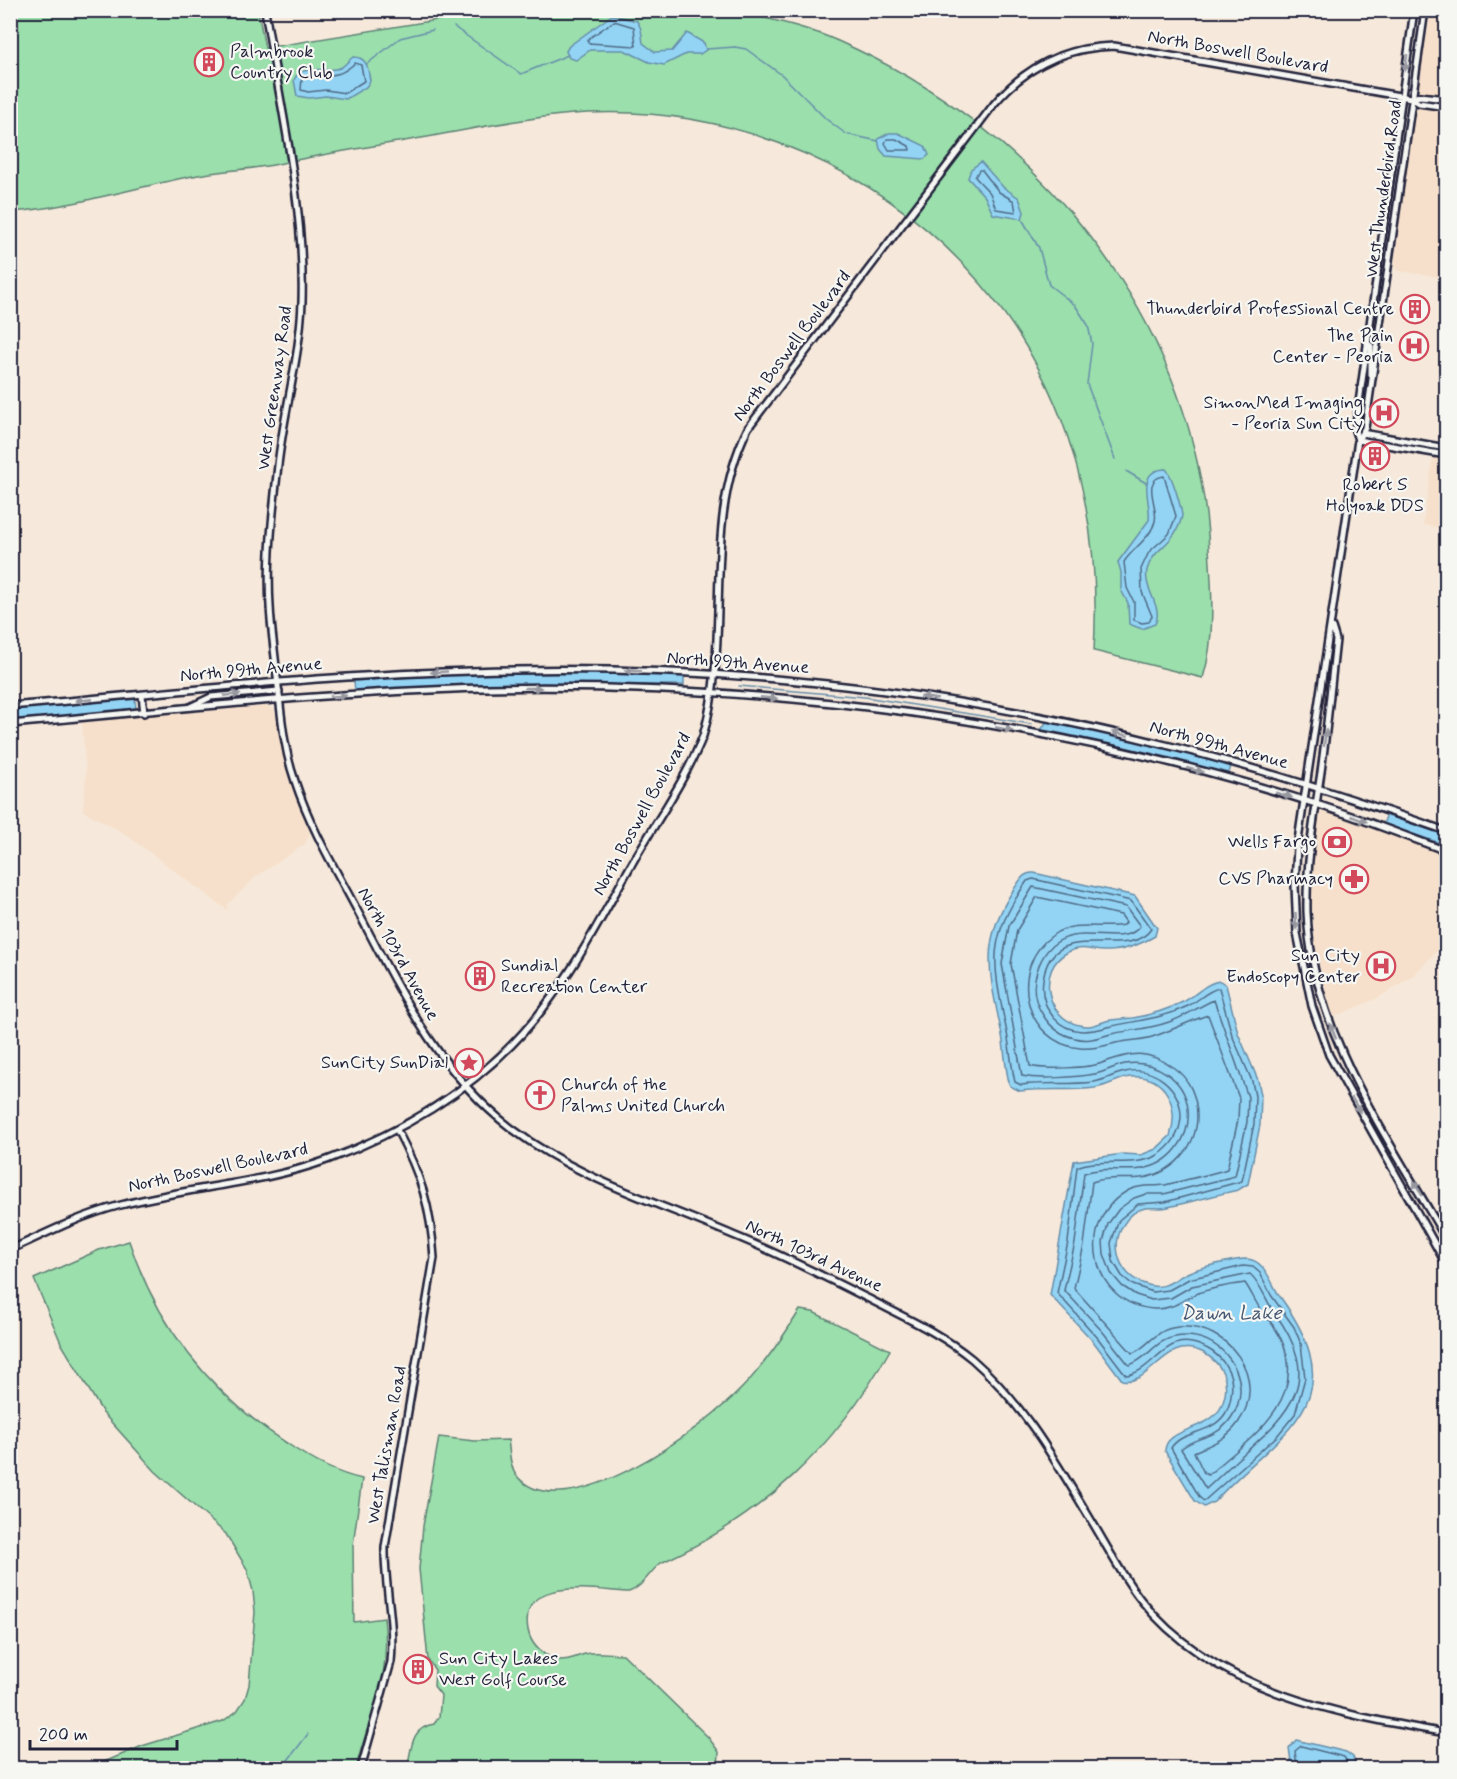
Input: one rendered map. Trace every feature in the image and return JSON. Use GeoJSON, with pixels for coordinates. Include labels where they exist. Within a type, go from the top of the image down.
{"type":"FeatureCollection","features":[{"type":"Feature","properties":{"kind":"street","name":"West Greenway Road"},"geometry":{"type":"LineString","coordinates":[[265,10],[295,194],[302,298],[299,343],[278,465],[269,599],[280,700]]}},
{"type":"Feature","properties":{"kind":"street","name":"West Thunderbird Road"},"geometry":{"type":"LineString","coordinates":[[1414,10],[1355,431],[1358,440],[1332,627],[1327,638],[1305,792],[1296,865],[1295,909],[1302,968],[1314,1014],[1341,1079],[1446,1264]]}},
{"type":"Feature","properties":{"kind":"street","name":"West Thunderbird Road"},"geometry":{"type":"LineString","coordinates":[[1364,433],[1425,10]]}},
{"type":"Feature","properties":{"kind":"street","name":"North Boswell Boulevard"},"geometry":{"type":"LineString","coordinates":[[10,1250],[98,1211],[285,1172],[327,1160],[397,1130],[445,1102],[499,1057],[531,1024],[582,952],[698,748],[708,720],[713,675],[724,498],[731,466],[744,436],[768,399],[988,112],[1020,77],[1059,55],[1088,48],[1114,46],[1411,98]]}},
{"type":"Feature","properties":{"kind":"street"},"geometry":{"type":"LineString","coordinates":[[1411,98],[1420,96],[1446,99]]}},
{"type":"Feature","properties":{"kind":"street"},"geometry":{"type":"LineString","coordinates":[[1411,98],[1419,103],[1446,107]]}},
{"type":"Feature","properties":{"kind":"street"},"geometry":{"type":"LineString","coordinates":[[1367,343],[1371,346],[1372,380]]}},
{"type":"Feature","properties":{"kind":"street"},"geometry":{"type":"LineString","coordinates":[[1355,431],[1446,448]]}},
{"type":"Feature","properties":{"kind":"street"},"geometry":{"type":"LineString","coordinates":[[1358,440],[1364,433]]}},
{"type":"Feature","properties":{"kind":"street"},"geometry":{"type":"LineString","coordinates":[[1396,446],[1398,439]]}},
{"type":"Feature","properties":{"kind":"street"},"geometry":{"type":"LineString","coordinates":[[1358,440],[1446,455]]}},
{"type":"Feature","properties":{"kind":"street"},"geometry":{"type":"LineString","coordinates":[[1425,451],[1426,444]]}},
{"type":"Feature","properties":{"kind":"street","name":"West Thunderbird Road"},"geometry":{"type":"LineString","coordinates":[[1332,627],[1336,640],[1308,866],[1307,913],[1311,945],[1321,994],[1347,1062],[1446,1239]]}},
{"type":"Feature","properties":{"kind":"street","name":"North 99th Avenue"},"geometry":{"type":"LineString","coordinates":[[10,706],[278,682],[516,669],[713,675],[846,687],[1043,717],[1170,746],[1306,785],[1446,831]]}},
{"type":"Feature","properties":{"kind":"street","name":"North 99th Avenue"},"geometry":{"type":"LineString","coordinates":[[10,724],[280,700],[485,688],[603,688],[711,693],[847,705],[967,721],[1098,747],[1304,800],[1446,851]]}},
{"type":"Feature","properties":{"kind":"street","name":"North 99th Avenue"},"geometry":{"type":"LineString","coordinates":[[189,708],[198,701],[211,697],[279,691]]}},
{"type":"Feature","properties":{"kind":"street"},"geometry":{"type":"LineString","coordinates":[[142,695],[144,713]]}},
{"type":"Feature","properties":{"kind":"street","name":"North 103rd Avenue"},"geometry":{"type":"LineString","coordinates":[[280,700],[289,763],[320,841],[404,1001],[425,1034],[466,1085],[500,1119],[565,1164],[599,1181],[787,1258],[934,1331],[971,1358],[1003,1389],[1031,1422],[1139,1597],[1165,1625],[1201,1654],[1259,1685],[1311,1705],[1366,1719],[1446,1733]]}},
{"type":"Feature","properties":{"kind":"street","name":"West Talisman Road"},"geometry":{"type":"LineString","coordinates":[[361,1768],[391,1662],[392,1647],[384,1575],[385,1547],[434,1258],[430,1212],[425,1193],[397,1130]]}},
{"type":"Feature","properties":{"kind":"shaded area"},"geometry":{"type":"Polygon","coordinates":[[[1431,11],[1446,11],[1446,97],[1422,93],[1417,89],[1431,11]]]}},
{"type":"Feature","properties":{"kind":"shaded area"},"geometry":{"type":"Polygon","coordinates":[[[1419,106],[1446,110],[1446,278],[1398,271],[1394,267],[1414,110],[1419,106]]]}},
{"type":"Feature","properties":{"kind":"shaded area"},"geometry":{"type":"Polygon","coordinates":[[[1433,456],[1446,459],[1446,529],[1423,525],[1433,456]]]}},
{"type":"Feature","properties":{"kind":"shaded area"},"geometry":{"type":"Polygon","coordinates":[[[267,706],[275,711],[285,765],[310,834],[305,844],[257,876],[228,904],[227,910],[122,832],[83,811],[86,774],[82,722],[267,706]]]}},
{"type":"Feature","properties":{"kind":"shaded area"},"geometry":{"type":"Polygon","coordinates":[[[1327,810],[1446,855],[1446,942],[1413,976],[1378,998],[1332,1018],[1316,952],[1311,899],[1317,819],[1320,812],[1327,810]]]}},
{"type":"Feature","properties":{"kind":"green space","name":"Palmbrook Country Club"},"geometry":{"type":"Polygon","coordinates":[[[733,10],[813,31],[838,41],[910,78],[977,124],[1038,177],[1091,237],[1135,304],[1171,376],[1195,453],[1208,534],[1211,588],[1212,625],[1203,678],[1094,651],[1095,601],[1092,552],[1085,504],[1074,457],[1058,411],[1037,367],[1012,324],[981,284],[942,244],[900,209],[854,178],[804,154],[753,134],[699,121],[644,114],[588,113],[542,117],[267,166],[204,174],[80,202],[11,212],[10,11],[258,11],[265,48],[492,11],[733,10]]]}},
{"type":"Feature","properties":{"kind":"green space"},"geometry":{"type":"Polygon","coordinates":[[[129,1241],[155,1303],[191,1357],[212,1381],[235,1404],[297,1450],[333,1470],[362,1479],[353,1545],[354,1622],[384,1618],[386,1640],[382,1678],[356,1768],[90,1768],[142,1746],[223,1721],[237,1711],[245,1699],[249,1685],[255,1612],[253,1591],[247,1569],[226,1534],[155,1471],[103,1413],[61,1343],[34,1279],[99,1250],[129,1241]]]}},
{"type":"Feature","properties":{"kind":"green space"},"geometry":{"type":"Polygon","coordinates":[[[800,1310],[813,1312],[890,1350],[869,1385],[820,1448],[764,1501],[732,1524],[661,1563],[634,1590],[629,1592],[580,1589],[547,1593],[535,1600],[528,1612],[528,1630],[532,1640],[541,1652],[550,1657],[564,1660],[591,1653],[623,1654],[708,1737],[719,1752],[718,1768],[407,1768],[416,1734],[426,1726],[434,1724],[439,1717],[441,1695],[434,1686],[435,1670],[428,1660],[419,1569],[423,1526],[439,1437],[475,1441],[508,1440],[511,1463],[516,1475],[538,1490],[566,1491],[599,1483],[634,1467],[668,1447],[725,1404],[759,1369],[800,1310]]]}},
{"type":"Feature","properties":{"kind":"water"},"geometry":{"type":"Polygon","coordinates":[[[612,15],[637,21],[643,43],[655,52],[672,51],[687,33],[704,43],[706,50],[700,54],[686,54],[664,65],[649,62],[624,50],[590,50],[576,60],[569,58],[566,51],[569,46],[612,15]]]}},
{"type":"Feature","properties":{"kind":"water"},"geometry":{"type":"Polygon","coordinates":[[[353,57],[362,59],[366,64],[370,81],[366,87],[346,99],[297,96],[294,80],[298,73],[338,69],[353,57]]]}},
{"type":"Feature","properties":{"kind":"water"},"geometry":{"type":"Polygon","coordinates":[[[889,133],[898,133],[925,146],[929,155],[924,159],[886,156],[880,149],[878,139],[889,133]]]}},
{"type":"Feature","properties":{"kind":"water"},"geometry":{"type":"Polygon","coordinates":[[[981,162],[1003,187],[1019,198],[1024,212],[1022,219],[993,214],[985,197],[968,178],[971,169],[981,162]]]}},
{"type":"Feature","properties":{"kind":"water"},"geometry":{"type":"Polygon","coordinates":[[[1166,469],[1176,491],[1182,516],[1174,534],[1154,556],[1147,570],[1148,584],[1157,618],[1155,624],[1142,629],[1129,624],[1128,603],[1121,590],[1121,572],[1118,562],[1149,520],[1147,481],[1150,475],[1166,469]]]}},
{"type":"Feature","properties":{"kind":"water"},"geometry":{"type":"Polygon","coordinates":[[[572,672],[684,676],[684,685],[501,685],[355,691],[354,681],[469,673],[572,672]]]}},
{"type":"Feature","properties":{"kind":"water"},"geometry":{"type":"Polygon","coordinates":[[[135,699],[136,709],[11,721],[11,709],[135,699]]]}},
{"type":"Feature","properties":{"kind":"water"},"geometry":{"type":"Polygon","coordinates":[[[1047,721],[1145,743],[1231,766],[1228,776],[1044,733],[1041,730],[1047,721]]]}},
{"type":"Feature","properties":{"kind":"water"},"geometry":{"type":"Polygon","coordinates":[[[1387,814],[1446,835],[1446,845],[1383,824],[1387,814]]]}},
{"type":"Feature","properties":{"kind":"water","name":"Dawn Lake"},"geometry":{"type":"Polygon","coordinates":[[[1034,873],[1135,896],[1157,928],[1155,936],[1120,950],[1102,951],[1083,948],[1068,952],[1058,960],[1052,970],[1049,992],[1059,1013],[1068,1021],[1087,1026],[1109,1020],[1140,1017],[1179,1004],[1206,986],[1220,981],[1226,985],[1238,1033],[1258,1080],[1261,1095],[1260,1125],[1248,1184],[1238,1190],[1177,1205],[1138,1210],[1127,1219],[1118,1239],[1118,1254],[1128,1274],[1137,1281],[1154,1286],[1168,1284],[1190,1272],[1225,1262],[1241,1259],[1254,1260],[1267,1274],[1303,1335],[1312,1365],[1311,1391],[1300,1414],[1284,1435],[1214,1502],[1204,1507],[1195,1501],[1165,1451],[1172,1437],[1200,1425],[1217,1413],[1222,1405],[1225,1389],[1223,1373],[1219,1367],[1204,1353],[1190,1349],[1179,1350],[1168,1355],[1142,1376],[1132,1380],[1122,1380],[1093,1341],[1050,1295],[1074,1161],[1123,1154],[1141,1155],[1156,1149],[1170,1136],[1173,1114],[1167,1094],[1161,1086],[1153,1080],[1142,1077],[1125,1078],[1100,1087],[1086,1089],[1020,1091],[1010,1086],[991,977],[991,943],[995,926],[1014,889],[1024,876],[1034,873]]]}},
{"type":"Feature","properties":{"kind":"water"},"geometry":{"type":"Polygon","coordinates":[[[1296,1740],[1346,1752],[1353,1757],[1357,1768],[1292,1768],[1289,1748],[1296,1740]]]}},
{"type":"Feature","properties":{"kind":"waterway"},"geometry":{"type":"LineString","coordinates":[[454,27],[521,74],[568,55]]}},
{"type":"Feature","properties":{"kind":"waterway"},"geometry":{"type":"LineString","coordinates":[[367,64],[400,38],[433,30]]}},
{"type":"Feature","properties":{"kind":"waterway"},"geometry":{"type":"LineString","coordinates":[[706,49],[735,47],[746,49],[782,75],[826,119],[846,134],[878,141]]}},
{"type":"Feature","properties":{"kind":"waterway"},"geometry":{"type":"LineString","coordinates":[[1022,219],[1039,248],[1049,285],[1075,305],[1088,325],[1092,344],[1087,384],[1115,459]]}},
{"type":"Feature","properties":{"kind":"waterway"},"geometry":{"type":"LineString","coordinates":[[1126,471],[1146,483]]}},
{"type":"Feature","properties":{"kind":"waterway"},"geometry":{"type":"LineString","coordinates":[[739,686],[865,697],[1031,724]]}},
{"type":"Feature","properties":{"kind":"waterway"},"geometry":{"type":"LineString","coordinates":[[282,1768],[308,1734]]}},
{"type":"Feature","properties":{"kind":"place","name":"Palmbrook Country Club"},"geometry":{"type":"Point","coordinates":[209,62]}},
{"type":"Feature","properties":{"kind":"place","name":"Thunderbird Professional Centre"},"geometry":{"type":"Point","coordinates":[1415,309]}},
{"type":"Feature","properties":{"kind":"place","name":"The Pain Center - Peoria"},"geometry":{"type":"Point","coordinates":[1414,346]}},
{"type":"Feature","properties":{"kind":"place","name":"SimonMed Imaging - Peoria Sun City"},"geometry":{"type":"Point","coordinates":[1384,413]}},
{"type":"Feature","properties":{"kind":"place","name":"Robert S Holyoak DDS"},"geometry":{"type":"Point","coordinates":[1375,456]}},
{"type":"Feature","properties":{"kind":"place","name":"Wells Fargo"},"geometry":{"type":"Point","coordinates":[1337,842]}},
{"type":"Feature","properties":{"kind":"place","name":"CVS Pharmacy"},"geometry":{"type":"Point","coordinates":[1354,879]}},
{"type":"Feature","properties":{"kind":"place","name":"Sun City Endoscopy Center"},"geometry":{"type":"Point","coordinates":[1381,966]}},
{"type":"Feature","properties":{"kind":"place","name":"Sundial Recreation Center"},"geometry":{"type":"Point","coordinates":[480,976]}},
{"type":"Feature","properties":{"kind":"place","name":"SunCity SunDial"},"geometry":{"type":"Point","coordinates":[469,1063]}},
{"type":"Feature","properties":{"kind":"place","name":"Church of the Palms United Church"},"geometry":{"type":"Point","coordinates":[540,1095]}},
{"type":"Feature","properties":{"kind":"place","name":"Sun City Lakes West Golf Course"},"geometry":{"type":"Point","coordinates":[418,1669]}}]}
